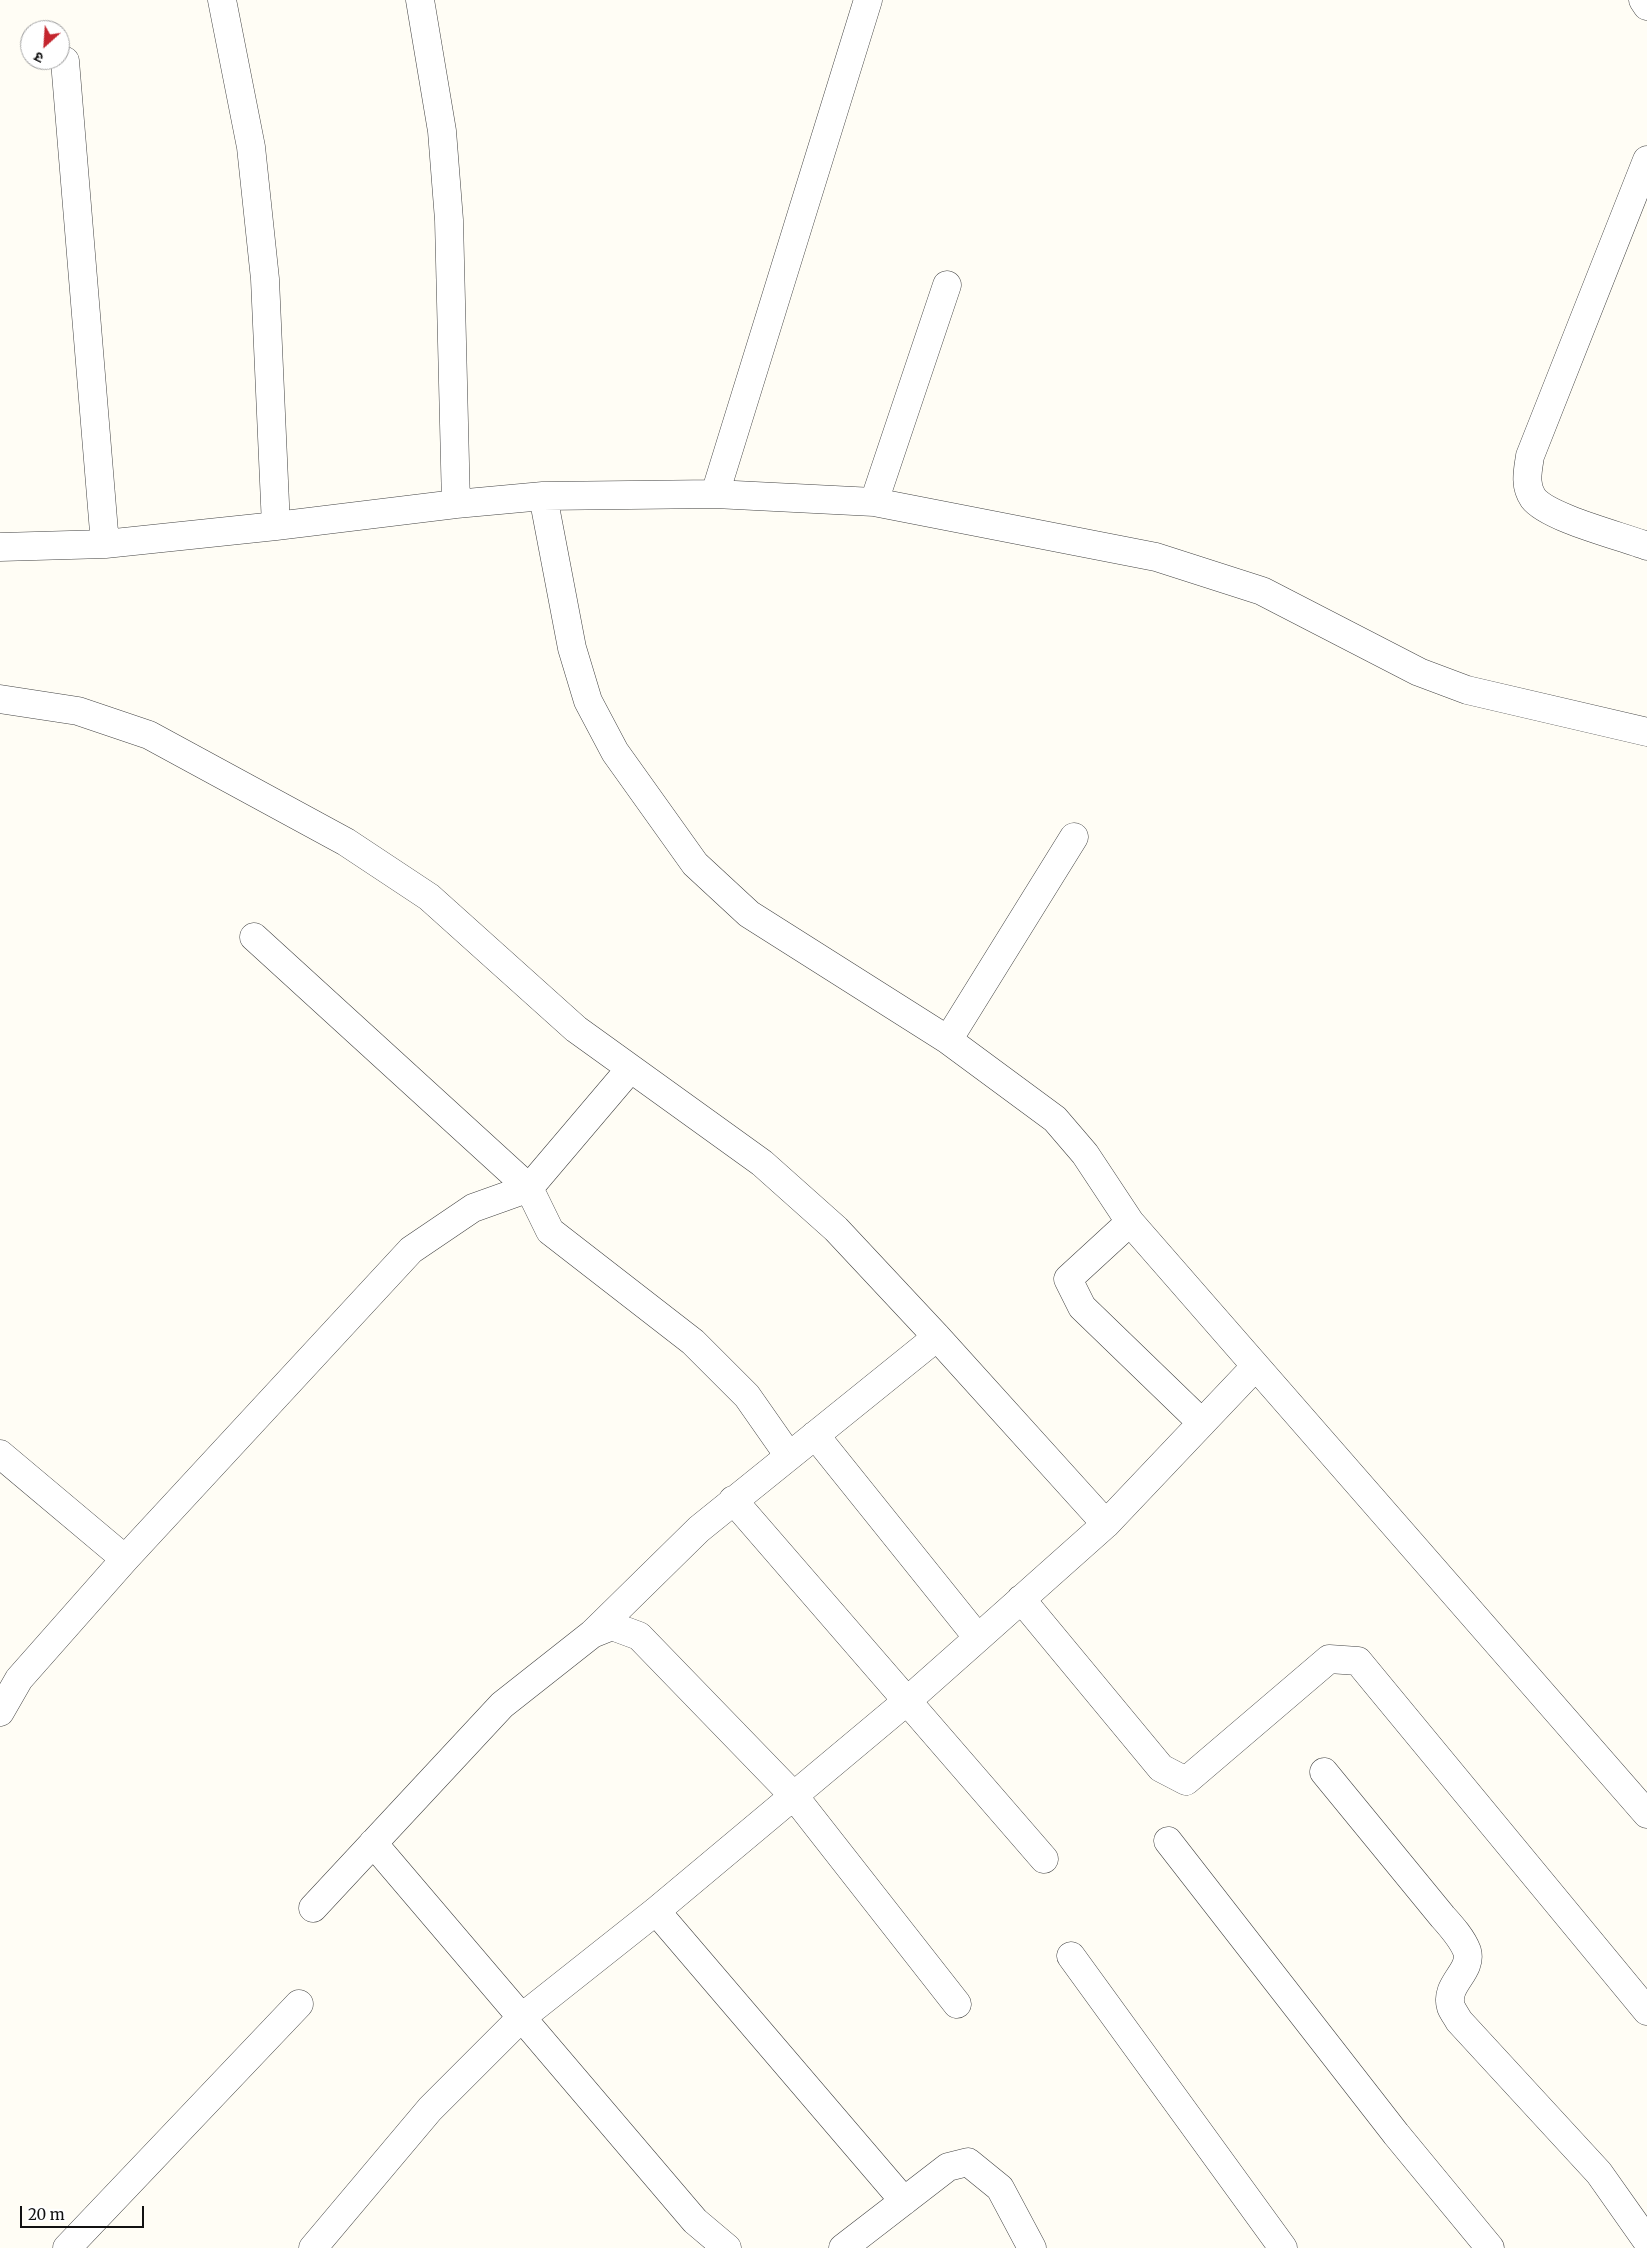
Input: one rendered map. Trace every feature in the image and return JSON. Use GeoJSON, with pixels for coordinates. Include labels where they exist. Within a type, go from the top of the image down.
{"type":"FeatureCollection","features":[{"type":"Feature","properties":{"kind":"street"},"geometry":{"type":"LineString","coordinates":[[222,0],[251,147],[265,279],[276,526]]}},
{"type":"Feature","properties":{"kind":"street"},"geometry":{"type":"LineString","coordinates":[[420,0],[442,131],[449,220],[456,504]]}},
{"type":"Feature","properties":{"kind":"street"},"geometry":{"type":"LineString","coordinates":[[715,494],[868,0]]}},
{"type":"Feature","properties":{"kind":"street"},"geometry":{"type":"LineString","coordinates":[[1644,0],[1647,6]]}},
{"type":"Feature","properties":{"kind":"street"},"geometry":{"type":"LineString","coordinates":[[66,70],[104,544]]}},
{"type":"Feature","properties":{"kind":"street"},"geometry":{"type":"LineString","coordinates":[[1647,160],[1530,456],[1526,481],[1533,498],[1552,512],[1647,546]]}},
{"type":"Feature","properties":{"kind":"street"},"geometry":{"type":"LineString","coordinates":[[874,502],[947,285]]}},
{"type":"Feature","properties":{"kind":"street"},"geometry":{"type":"LineString","coordinates":[[0,547],[104,544],[276,526],[456,504],[543,496],[715,494],[874,502],[1156,557],[1262,591],[1419,672],[1467,690],[1647,732]]}},
{"type":"Feature","properties":{"kind":"street"},"geometry":{"type":"LineString","coordinates":[[543,496],[572,648],[588,701],[615,752],[695,864],[749,914],[948,1040],[1055,1119],[1085,1154],[1130,1222],[1647,1814]]}},
{"type":"Feature","properties":{"kind":"street"},"geometry":{"type":"LineString","coordinates":[[0,699],[78,711],[149,735],[346,842],[429,897],[576,1029],[762,1163],[836,1229],[938,1337],[1106,1524]]}},
{"type":"Feature","properties":{"kind":"street"},"geometry":{"type":"LineString","coordinates":[[948,1040],[1074,837]]}},
{"type":"Feature","properties":{"kind":"street"},"geometry":{"type":"LineString","coordinates":[[254,937],[529,1188],[550,1230],[693,1342],[747,1396],[789,1456]]}},
{"type":"Feature","properties":{"kind":"street"},"geometry":{"type":"LineString","coordinates":[[0,1712],[19,1679],[125,1559],[411,1250],[472,1208],[529,1188],[630,1069]]}},
{"type":"Feature","properties":{"kind":"street"},"geometry":{"type":"LineString","coordinates":[[1130,1222],[1068,1279],[1082,1307],[1202,1423]]}},
{"type":"Feature","properties":{"kind":"street"},"geometry":{"type":"LineString","coordinates":[[313,1908],[502,1705],[592,1634],[699,1529],[733,1500],[938,1337]]}},
{"type":"Feature","properties":{"kind":"street"},"geometry":{"type":"LineString","coordinates":[[313,2248],[430,2109],[521,2018],[656,1911],[907,1701],[1106,1524],[1255,1367]]}},
{"type":"Feature","properties":{"kind":"street"},"geometry":{"type":"LineString","coordinates":[[815,1436],[978,1638]]}},
{"type":"Feature","properties":{"kind":"street"},"geometry":{"type":"LineString","coordinates":[[0,1454],[125,1559]]}},
{"type":"Feature","properties":{"kind":"street"},"geometry":{"type":"LineString","coordinates":[[733,1500],[1044,1859]]}},
{"type":"Feature","properties":{"kind":"street"},"geometry":{"type":"LineString","coordinates":[[1021,1599],[1161,1768],[1186,1781],[1329,1659],[1358,1661],[1647,2011]]}},
{"type":"Feature","properties":{"kind":"street"},"geometry":{"type":"LineString","coordinates":[[592,1634],[612,1626],[639,1636],[794,1796],[957,2004]]}},
{"type":"Feature","properties":{"kind":"street"},"geometry":{"type":"LineString","coordinates":[[1324,1772],[1460,1938],[1467,1951],[1468,1965],[1456,1981],[1451,1994],[1451,2007],[1459,2021],[1598,2173],[1647,2242]]}},
{"type":"Feature","properties":{"kind":"street"},"geometry":{"type":"LineString","coordinates":[[1168,1841],[1396,2134],[1490,2248]]}},
{"type":"Feature","properties":{"kind":"street"},"geometry":{"type":"LineString","coordinates":[[373,1844],[695,2221],[727,2248]]}},
{"type":"Feature","properties":{"kind":"street"},"geometry":{"type":"LineString","coordinates":[[656,1911],[904,2201]]}},
{"type":"Feature","properties":{"kind":"street"},"geometry":{"type":"LineString","coordinates":[[1071,1956],[1283,2248]]}},
{"type":"Feature","properties":{"kind":"street"},"geometry":{"type":"LineString","coordinates":[[67,2248],[300,2004]]}},
{"type":"Feature","properties":{"kind":"street"},"geometry":{"type":"LineString","coordinates":[[843,2248],[948,2167],[968,2162],[1000,2188],[1032,2248]]}}]}
